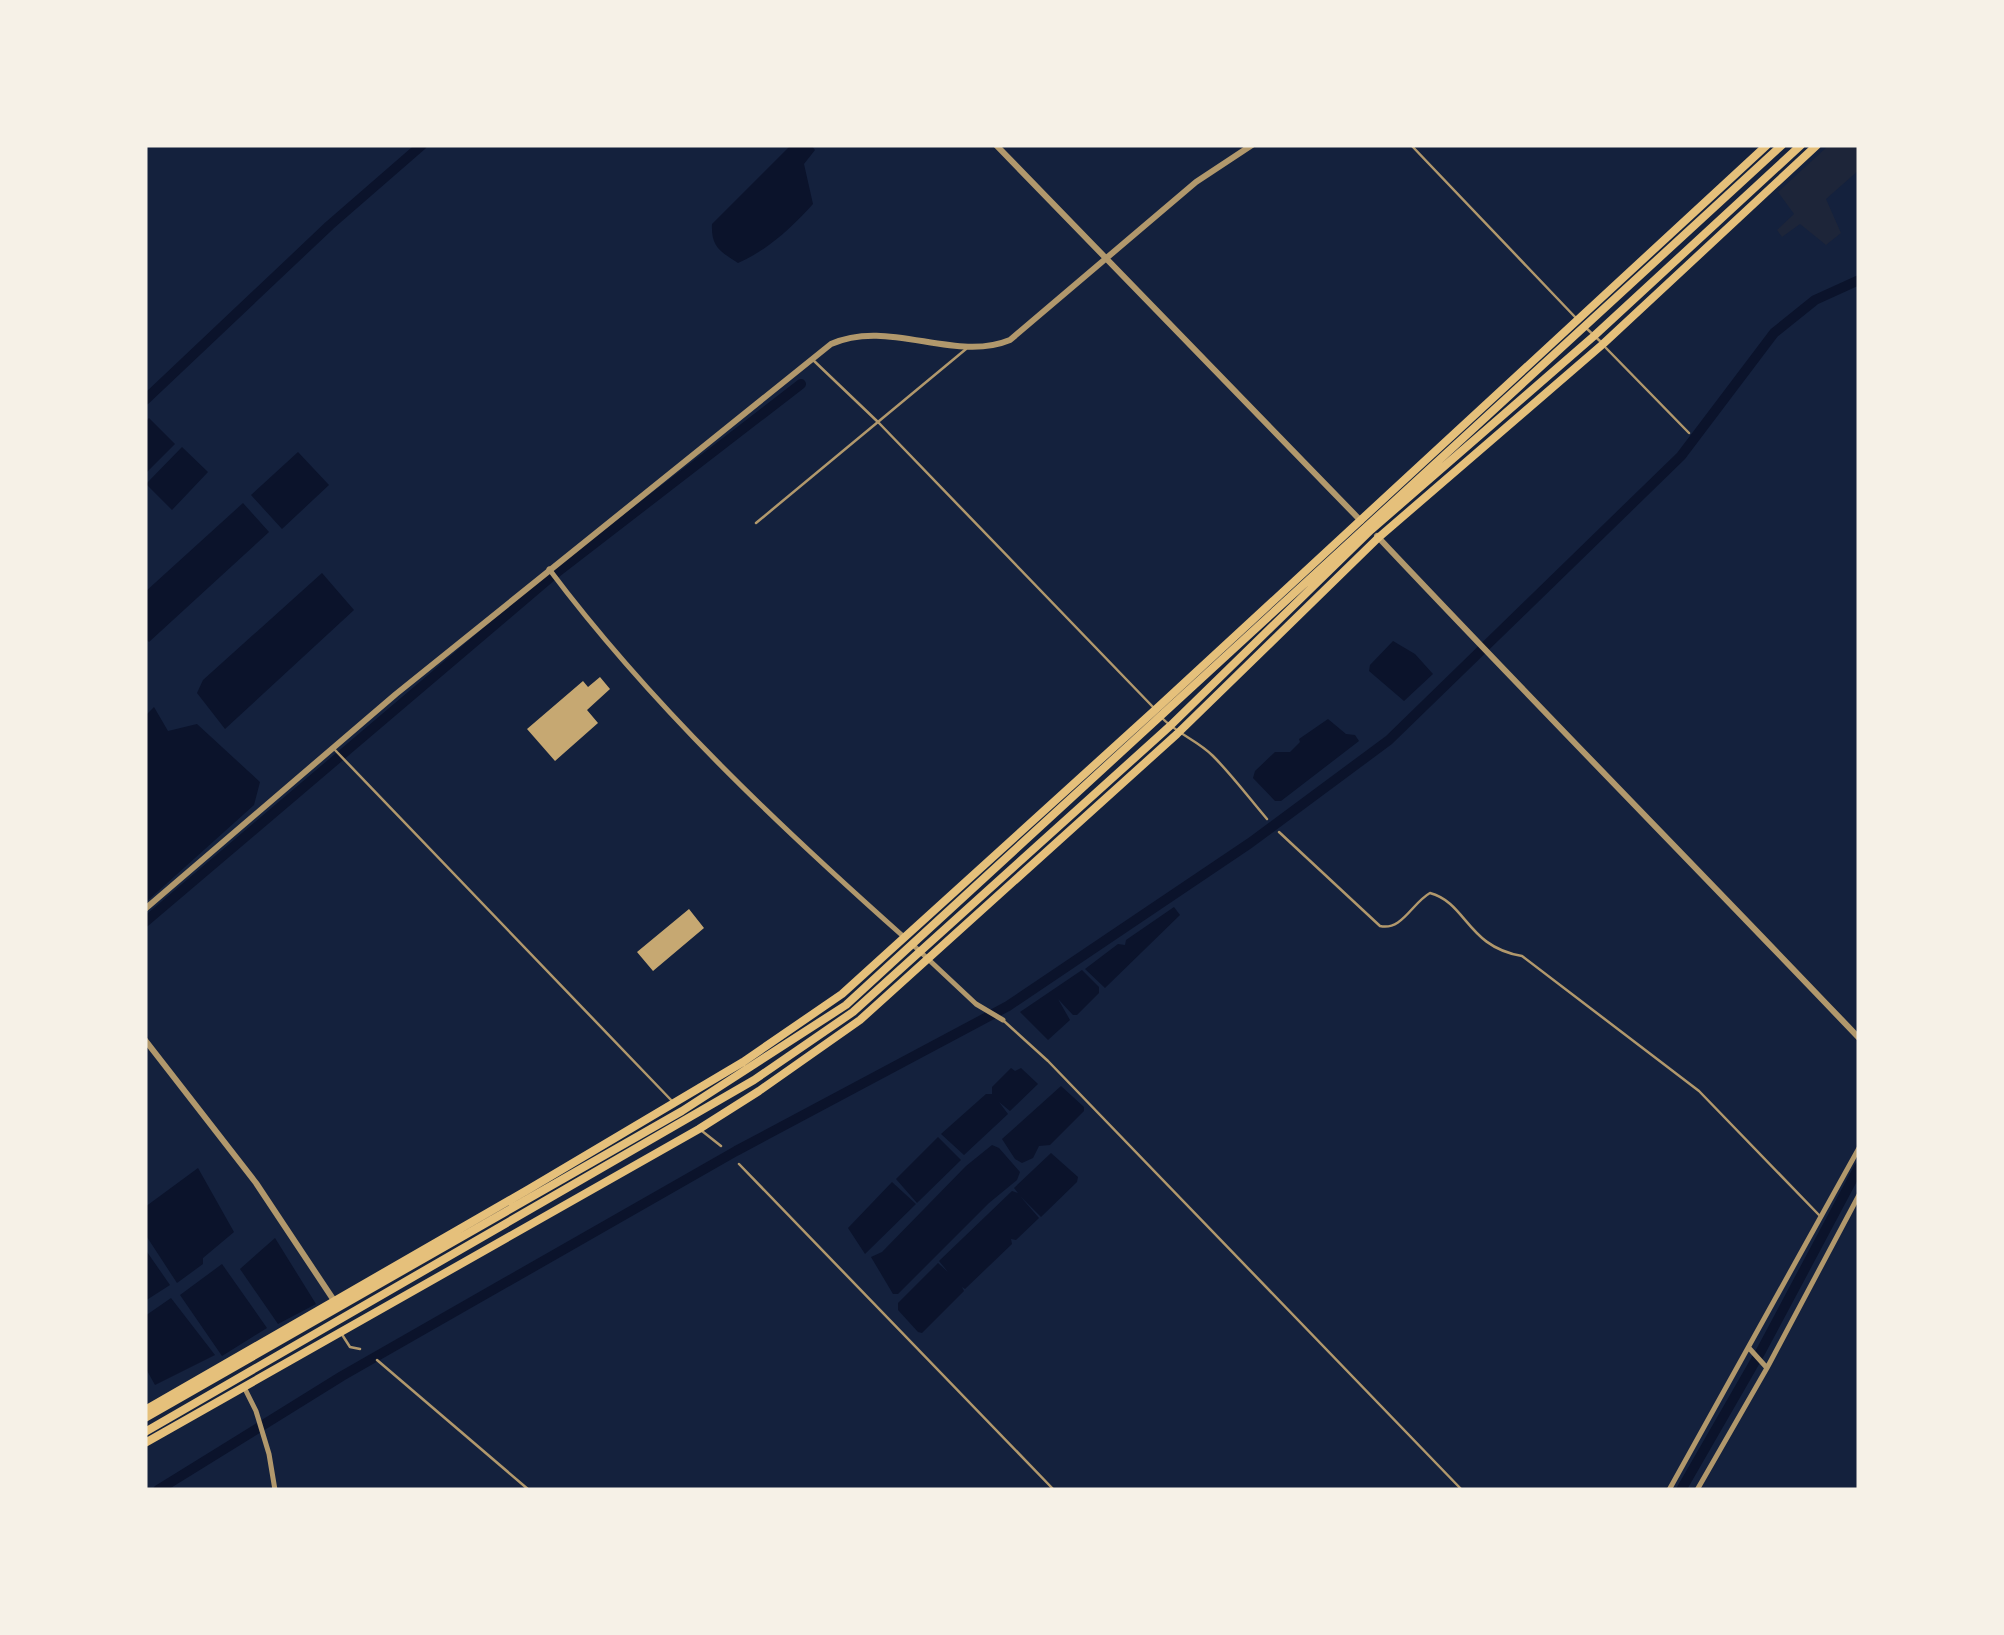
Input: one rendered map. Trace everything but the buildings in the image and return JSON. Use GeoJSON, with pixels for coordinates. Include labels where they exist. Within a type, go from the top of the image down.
{"type":"FeatureCollection","features":[{"type":"Feature","properties":{"kind":"main road"},"geometry":{"type":"LineString","coordinates":[[145,1432],[337,1315],[686,1115],[846,1005],[1173,730],[1365,525],[1577,319],[1767,145]]}},
{"type":"Feature","properties":{"kind":"main road"},"geometry":{"type":"LineString","coordinates":[[145,1410],[743,1062],[842,994],[1158,714],[1782,145]]}},
{"type":"Feature","properties":{"kind":"main road"},"geometry":{"type":"LineString","coordinates":[[1365,525],[1594,336],[1801,145]]}},
{"type":"Feature","properties":{"kind":"main road"},"geometry":{"type":"LineString","coordinates":[[145,1444],[699,1129],[860,1020],[1378,538],[1603,344],[1817,145]]}},
{"type":"Feature","properties":{"kind":"main road"},"geometry":{"type":"LineString","coordinates":[[916,947],[1158,714]]}},
{"type":"Feature","properties":{"kind":"main road"},"geometry":{"type":"LineString","coordinates":[[145,1418],[337,1315]]}},
{"type":"Feature","properties":{"kind":"street"},"geometry":{"type":"LineString","coordinates":[[996,145],[1859,1038]]}},
{"type":"Feature","properties":{"kind":"street"},"geometry":{"type":"LineString","coordinates":[[145,909],[548,569],[832,344],[859,335],[970,345],[1010,340],[1196,182],[1252,145]]}},
{"type":"Feature","properties":{"kind":"street"},"geometry":{"type":"LineString","coordinates":[[548,569],[612,648],[758,803],[976,1004],[1003,1020]]}},
{"type":"Feature","properties":{"kind":"street"},"geometry":{"type":"LineString","coordinates":[[145,1040],[256,1183],[334,1299],[340,1332]]}},
{"type":"Feature","properties":{"kind":"street"},"geometry":{"type":"LineString","coordinates":[[1668,1490],[1859,1148]]}},
{"type":"Feature","properties":{"kind":"street"},"geometry":{"type":"LineString","coordinates":[[1697,1490],[1859,1195]]}},
{"type":"Feature","properties":{"kind":"street"},"geometry":{"type":"LineString","coordinates":[[1749,1348],[1767,1368]]}},
{"type":"Feature","properties":{"kind":"street"},"geometry":{"type":"LineString","coordinates":[[244,1387],[256,1411],[275,1490]]}},
{"type":"Feature","properties":{"kind":"lane"},"geometry":{"type":"LineString","coordinates":[[1411,145],[1690,433]]}},
{"type":"Feature","properties":{"kind":"lane"},"geometry":{"type":"LineString","coordinates":[[756,523],[970,345]]}},
{"type":"Feature","properties":{"kind":"lane"},"geometry":{"type":"LineString","coordinates":[[812,359],[879,423],[1173,730],[1191,738],[1213,756],[1267,818]]}},
{"type":"Feature","properties":{"kind":"lane"},"geometry":{"type":"LineString","coordinates":[[333,748],[686,1115]]}},
{"type":"Feature","properties":{"kind":"lane"},"geometry":{"type":"LineString","coordinates":[[1280,832],[1380,926],[1396,925],[1420,898],[1430,893],[1441,896],[1483,942],[1500,952],[1522,956],[1699,1091],[1821,1216]]}},
{"type":"Feature","properties":{"kind":"lane"},"geometry":{"type":"LineString","coordinates":[[1003,1020],[1075,1089],[1462,1490]]}},
{"type":"Feature","properties":{"kind":"lane"},"geometry":{"type":"LineString","coordinates":[[699,1129],[721,1146]]}},
{"type":"Feature","properties":{"kind":"lane"},"geometry":{"type":"LineString","coordinates":[[739,1164],[1054,1490]]}},
{"type":"Feature","properties":{"kind":"lane"},"geometry":{"type":"LineString","coordinates":[[340,1332],[350,1348],[360,1349]]}},
{"type":"Feature","properties":{"kind":"lane"},"geometry":{"type":"LineString","coordinates":[[376,1360],[529,1490]]}},
{"type":"Feature","properties":{"kind":"shaded area"},"geometry":{"type":"Polygon","coordinates":[[[791,145],[811,145],[815,150],[804,164],[813,204],[778,238],[738,263],[718,247],[712,224],[791,145]]]}},
{"type":"Feature","properties":{"kind":"shaded area"},"geometry":{"type":"Polygon","coordinates":[[[1829,145],[1859,145],[1859,170],[1826,199],[1841,233],[1826,245],[1800,224],[1782,237],[1777,230],[1794,214],[1778,192],[1829,145]]]}},
{"type":"Feature","properties":{"kind":"shaded area"},"geometry":{"type":"Polygon","coordinates":[[[149,418],[175,444],[145,474],[145,422],[149,418]]]}},
{"type":"Feature","properties":{"kind":"shaded area"},"geometry":{"type":"Polygon","coordinates":[[[182,447],[208,472],[172,510],[146,484],[182,447]]]}},
{"type":"Feature","properties":{"kind":"shaded area"},"geometry":{"type":"Polygon","coordinates":[[[298,452],[329,485],[282,529],[251,495],[298,452]]]}},
{"type":"Feature","properties":{"kind":"shaded area"},"geometry":{"type":"Polygon","coordinates":[[[243,503],[269,532],[149,642],[145,638],[145,592],[243,503]]]}},
{"type":"Feature","properties":{"kind":"shaded area"},"geometry":{"type":"Polygon","coordinates":[[[322,573],[354,610],[225,729],[197,693],[203,680],[322,573]]]}},
{"type":"Feature","properties":{"kind":"shaded area"},"geometry":{"type":"Polygon","coordinates":[[[1393,641],[1415,654],[1433,674],[1404,701],[1369,671],[1393,641]]]}},
{"type":"Feature","properties":{"kind":"shaded area"},"geometry":{"type":"Polygon","coordinates":[[[154,707],[168,731],[197,724],[260,782],[254,805],[145,903],[145,716],[154,707]]]}},
{"type":"Feature","properties":{"kind":"shaded area"},"geometry":{"type":"Polygon","coordinates":[[[1328,719],[1359,741],[1281,801],[1275,801],[1253,778],[1255,771],[1275,752],[1290,752],[1299,739],[1328,719]]]}},
{"type":"Feature","properties":{"kind":"shaded area"},"geometry":{"type":"Polygon","coordinates":[[[1174,907],[1180,915],[1105,988],[1085,969],[1118,944],[1125,945],[1126,940],[1174,907]]]}},
{"type":"Feature","properties":{"kind":"shaded area"},"geometry":{"type":"Polygon","coordinates":[[[1082,970],[1099,987],[1099,993],[1077,1015],[1058,999],[1070,1020],[1048,1040],[1020,1012],[1082,970]]]}},
{"type":"Feature","properties":{"kind":"shaded area"},"geometry":{"type":"Polygon","coordinates":[[[1011,1068],[1021,1068],[1038,1084],[1010,1111],[999,1102],[1008,1114],[964,1155],[941,1134],[986,1094],[992,1094],[992,1087],[1011,1068]]]}},
{"type":"Feature","properties":{"kind":"shaded area"},"geometry":{"type":"Polygon","coordinates":[[[1061,1086],[1084,1111],[1050,1145],[1039,1146],[1033,1158],[1022,1163],[1002,1139],[1061,1086]]]}},
{"type":"Feature","properties":{"kind":"shaded area"},"geometry":{"type":"Polygon","coordinates":[[[938,1137],[961,1160],[917,1203],[896,1179],[938,1137]]]}},
{"type":"Feature","properties":{"kind":"shaded area"},"geometry":{"type":"Polygon","coordinates":[[[992,1145],[1020,1172],[1017,1180],[898,1294],[893,1294],[871,1257],[882,1252],[966,1166],[992,1145]]]}},
{"type":"Feature","properties":{"kind":"shaded area"},"geometry":{"type":"Polygon","coordinates":[[[1051,1153],[1078,1177],[1077,1182],[1041,1217],[1020,1196],[1039,1218],[1016,1240],[1011,1239],[1012,1244],[965,1289],[962,1287],[964,1291],[922,1333],[918,1332],[898,1310],[898,1303],[938,1263],[948,1272],[939,1261],[1012,1191],[1018,1193],[1014,1188],[1051,1153]]]}},
{"type":"Feature","properties":{"kind":"shaded area"},"geometry":{"type":"Polygon","coordinates":[[[198,1168],[234,1232],[203,1258],[203,1264],[177,1283],[145,1234],[145,1207],[198,1168]]]}},
{"type":"Feature","properties":{"kind":"shaded area"},"geometry":{"type":"Polygon","coordinates":[[[892,1182],[916,1204],[865,1254],[848,1228],[892,1182]]]}},
{"type":"Feature","properties":{"kind":"shaded area"},"geometry":{"type":"Polygon","coordinates":[[[275,1238],[316,1304],[278,1324],[240,1269],[275,1238]]]}},
{"type":"Feature","properties":{"kind":"shaded area"},"geometry":{"type":"Polygon","coordinates":[[[145,1249],[170,1285],[145,1301],[145,1249]]]}},
{"type":"Feature","properties":{"kind":"shaded area"},"geometry":{"type":"Polygon","coordinates":[[[222,1264],[267,1328],[222,1356],[180,1295],[222,1264]]]}},
{"type":"Feature","properties":{"kind":"shaded area"},"geometry":{"type":"Polygon","coordinates":[[[171,1298],[215,1355],[155,1385],[145,1367],[145,1316],[171,1298]]]}},
{"type":"Feature","properties":{"kind":"waterway"},"geometry":{"type":"LineString","coordinates":[[145,400],[330,225],[422,145]]}},
{"type":"Feature","properties":{"kind":"waterway"},"geometry":{"type":"LineString","coordinates":[[158,1490],[342,1376],[736,1151],[1008,1006],[1250,843],[1389,740],[1681,456],[1774,333],[1815,300],[1859,280]]}},
{"type":"Feature","properties":{"kind":"waterway"},"geometry":{"type":"LineString","coordinates":[[145,922],[552,576],[801,384]]}},
{"type":"Feature","properties":{"kind":"waterway"},"geometry":{"type":"LineString","coordinates":[[1681,1490],[1859,1167]]}}]}
